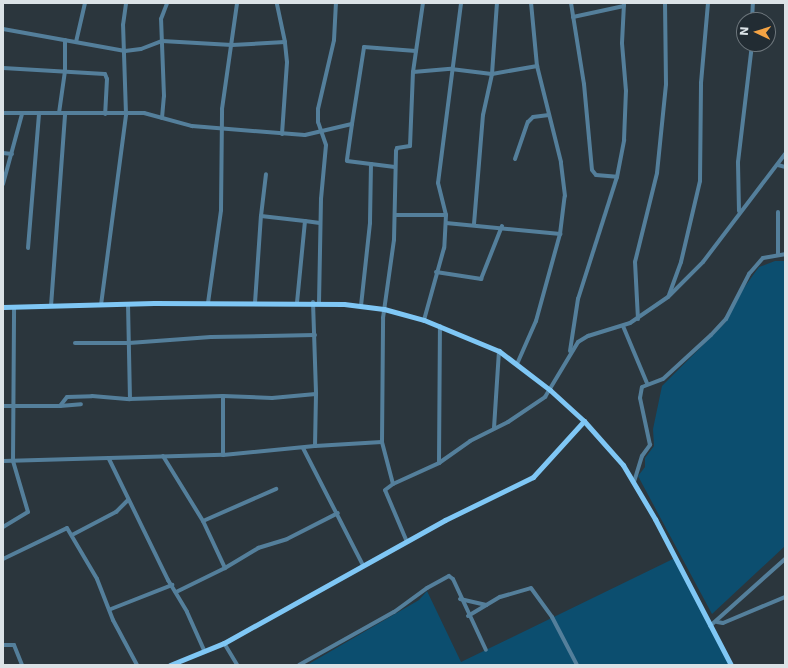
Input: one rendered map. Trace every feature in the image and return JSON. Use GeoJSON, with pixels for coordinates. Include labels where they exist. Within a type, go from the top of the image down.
{"type":"FeatureCollection","features":[{"type":"Feature","properties":{"kind":"main road"},"geometry":{"type":"LineString","coordinates":[[3,307],[297,302],[360,306],[384,310],[424,320],[499,352],[550,390],[584,421],[610,448],[634,482],[731,665]]}},
{"type":"Feature","properties":{"kind":"main road"},"geometry":{"type":"LineString","coordinates":[[170,665],[224,643],[363,565],[536,475],[584,421]]}},
{"type":"Feature","properties":{"kind":"street"},"geometry":{"type":"LineString","coordinates":[[76,42],[85,3]]}},
{"type":"Feature","properties":{"kind":"street"},"geometry":{"type":"LineString","coordinates":[[101,305],[126,114],[123,25],[126,3]]}},
{"type":"Feature","properties":{"kind":"street"},"geometry":{"type":"LineString","coordinates":[[162,118],[164,96],[162,16],[167,3]]}},
{"type":"Feature","properties":{"kind":"street"},"geometry":{"type":"LineString","coordinates":[[208,303],[221,210],[222,109],[232,45],[236,3]]}},
{"type":"Feature","properties":{"kind":"street"},"geometry":{"type":"LineString","coordinates":[[276,3],[285,42],[287,62],[282,134]]}},
{"type":"Feature","properties":{"kind":"street"},"geometry":{"type":"LineString","coordinates":[[319,303],[320,223],[326,145],[321,129],[318,100],[334,40],[336,3]]}},
{"type":"Feature","properties":{"kind":"street"},"geometry":{"type":"LineString","coordinates":[[393,484],[382,442],[384,310],[396,215],[396,149],[410,146],[413,72],[423,3]]}},
{"type":"Feature","properties":{"kind":"street"},"geometry":{"type":"LineString","coordinates":[[424,320],[436,272],[444,248],[446,215],[438,183],[451,69],[461,3]]}},
{"type":"Feature","properties":{"kind":"street"},"geometry":{"type":"LineString","coordinates":[[474,224],[483,115],[492,74],[497,3]]}},
{"type":"Feature","properties":{"kind":"street"},"geometry":{"type":"LineString","coordinates":[[517,364],[536,321],[560,234],[565,184],[537,66],[531,3]]}},
{"type":"Feature","properties":{"kind":"street"},"geometry":{"type":"LineString","coordinates":[[571,3],[584,84],[592,170],[596,174],[617,177]]}},
{"type":"Feature","properties":{"kind":"street"},"geometry":{"type":"LineString","coordinates":[[638,319],[635,262],[656,173],[666,84],[665,3]]}},
{"type":"Feature","properties":{"kind":"street"},"geometry":{"type":"LineString","coordinates":[[668,297],[681,262],[700,181],[701,83],[708,3]]}},
{"type":"Feature","properties":{"kind":"street"},"geometry":{"type":"LineString","coordinates":[[570,353],[578,299],[617,177],[624,140],[626,108],[622,43],[624,5],[573,17]]}},
{"type":"Feature","properties":{"kind":"street"},"geometry":{"type":"LineString","coordinates":[[3,29],[125,50],[141,49],[162,41],[232,45],[285,42]]}},
{"type":"Feature","properties":{"kind":"street"},"geometry":{"type":"LineString","coordinates":[[59,113],[65,71],[65,40]]}},
{"type":"Feature","properties":{"kind":"street"},"geometry":{"type":"LineString","coordinates":[[395,167],[347,161],[364,47],[416,51]]}},
{"type":"Feature","properties":{"kind":"street"},"geometry":{"type":"LineString","coordinates":[[739,211],[738,162],[751,52]]}},
{"type":"Feature","properties":{"kind":"street"},"geometry":{"type":"LineString","coordinates":[[413,72],[451,69],[492,74],[537,66]]}},
{"type":"Feature","properties":{"kind":"street"},"geometry":{"type":"LineString","coordinates":[[3,68],[65,71],[106,76],[105,114]]}},
{"type":"Feature","properties":{"kind":"street"},"geometry":{"type":"LineString","coordinates":[[3,113],[144,113],[192,126],[245,128],[282,134],[305,135],[321,129],[352,124]]}},
{"type":"Feature","properties":{"kind":"street"},"geometry":{"type":"LineString","coordinates":[[28,248],[39,113]]}},
{"type":"Feature","properties":{"kind":"street"},"geometry":{"type":"LineString","coordinates":[[3,184],[22,114]]}},
{"type":"Feature","properties":{"kind":"street"},"geometry":{"type":"LineString","coordinates":[[51,306],[52,273],[65,114]]}},
{"type":"Feature","properties":{"kind":"street"},"geometry":{"type":"LineString","coordinates":[[515,159],[528,122],[533,117],[548,115]]}},
{"type":"Feature","properties":{"kind":"street"},"geometry":{"type":"LineString","coordinates":[[3,153],[12,154]]}},
{"type":"Feature","properties":{"kind":"street"},"geometry":{"type":"LineString","coordinates":[[407,542],[385,490],[393,484],[439,463],[460,447],[527,410],[550,390],[570,353],[578,342],[588,336],[623,326],[638,319],[668,297],[703,262],[739,211],[778,165],[785,154]]}},
{"type":"Feature","properties":{"kind":"street"},"geometry":{"type":"LineString","coordinates":[[360,306],[370,223],[371,164]]}},
{"type":"Feature","properties":{"kind":"street"},"geometry":{"type":"LineString","coordinates":[[778,165],[785,167]]}},
{"type":"Feature","properties":{"kind":"street"},"geometry":{"type":"LineString","coordinates":[[255,303],[261,216],[266,174]]}},
{"type":"Feature","properties":{"kind":"street"},"geometry":{"type":"LineString","coordinates":[[778,212],[778,255]]}},
{"type":"Feature","properties":{"kind":"street"},"geometry":{"type":"LineString","coordinates":[[396,215],[446,215]]}},
{"type":"Feature","properties":{"kind":"street"},"geometry":{"type":"LineString","coordinates":[[261,216],[320,223]]}},
{"type":"Feature","properties":{"kind":"street"},"geometry":{"type":"LineString","coordinates":[[297,302],[305,221]]}},
{"type":"Feature","properties":{"kind":"street"},"geometry":{"type":"LineString","coordinates":[[446,223],[502,226],[560,234]]}},
{"type":"Feature","properties":{"kind":"street"},"geometry":{"type":"LineString","coordinates":[[436,272],[481,279],[502,226]]}},
{"type":"Feature","properties":{"kind":"street"},"geometry":{"type":"LineString","coordinates":[[634,482],[642,456],[650,445],[640,392],[647,383],[662,379],[696,351],[726,319],[749,274],[760,261],[765,257],[785,254]]}},
{"type":"Feature","properties":{"kind":"street"},"geometry":{"type":"LineString","coordinates":[[313,302],[316,394],[315,446]]}},
{"type":"Feature","properties":{"kind":"street"},"geometry":{"type":"LineString","coordinates":[[128,304],[130,399]]}},
{"type":"Feature","properties":{"kind":"street"},"geometry":{"type":"LineString","coordinates":[[3,527],[28,512],[13,461],[12,406],[14,307]]}},
{"type":"Feature","properties":{"kind":"street"},"geometry":{"type":"LineString","coordinates":[[439,463],[440,326]]}},
{"type":"Feature","properties":{"kind":"street"},"geometry":{"type":"LineString","coordinates":[[623,326],[647,383]]}},
{"type":"Feature","properties":{"kind":"street"},"geometry":{"type":"LineString","coordinates":[[75,343],[129,343],[211,337],[315,335]]}},
{"type":"Feature","properties":{"kind":"street"},"geometry":{"type":"LineString","coordinates":[[494,428],[499,352]]}},
{"type":"Feature","properties":{"kind":"street"},"geometry":{"type":"LineString","coordinates":[[60,406],[67,397],[92,396],[130,399],[223,396],[272,398],[316,394]]}},
{"type":"Feature","properties":{"kind":"street"},"geometry":{"type":"LineString","coordinates":[[223,396],[223,455]]}},
{"type":"Feature","properties":{"kind":"street"},"geometry":{"type":"LineString","coordinates":[[3,406],[60,406],[81,404]]}},
{"type":"Feature","properties":{"kind":"street"},"geometry":{"type":"LineString","coordinates":[[3,461],[223,455],[315,446],[382,442]]}},
{"type":"Feature","properties":{"kind":"street"},"geometry":{"type":"LineString","coordinates":[[303,448],[338,513],[363,565]]}},
{"type":"Feature","properties":{"kind":"street"},"geometry":{"type":"LineString","coordinates":[[163,456],[203,521],[225,568]]}},
{"type":"Feature","properties":{"kind":"street"},"geometry":{"type":"LineString","coordinates":[[109,459],[128,500],[176,592],[204,650]]}},
{"type":"Feature","properties":{"kind":"street"},"geometry":{"type":"LineString","coordinates":[[203,521],[276,490]]}},
{"type":"Feature","properties":{"kind":"street"},"geometry":{"type":"LineString","coordinates":[[72,535],[116,512],[128,500]]}},
{"type":"Feature","properties":{"kind":"street"},"geometry":{"type":"LineString","coordinates":[[176,592],[225,568],[258,548],[287,540],[338,513]]}},
{"type":"Feature","properties":{"kind":"street"},"geometry":{"type":"LineString","coordinates":[[3,560],[64,528],[72,535],[111,609],[113,620],[137,665]]}},
{"type":"Feature","properties":{"kind":"street"},"geometry":{"type":"LineString","coordinates":[[710,626],[785,559]]}},
{"type":"Feature","properties":{"kind":"street"},"geometry":{"type":"LineString","coordinates":[[299,665],[394,612],[427,588],[449,576],[453,579],[460,599],[486,650]]}},
{"type":"Feature","properties":{"kind":"street"},"geometry":{"type":"LineString","coordinates":[[111,609],[172,585]]}},
{"type":"Feature","properties":{"kind":"street"},"geometry":{"type":"LineString","coordinates":[[468,616],[486,605],[511,593],[531,588],[552,617],[577,665]]}},
{"type":"Feature","properties":{"kind":"street"},"geometry":{"type":"LineString","coordinates":[[716,622],[723,623],[785,597]]}},
{"type":"Feature","properties":{"kind":"street"},"geometry":{"type":"LineString","coordinates":[[460,599],[486,605]]}},
{"type":"Feature","properties":{"kind":"street"},"geometry":{"type":"LineString","coordinates":[[224,643],[237,665]]}},
{"type":"Feature","properties":{"kind":"street"},"geometry":{"type":"LineString","coordinates":[[3,645],[14,645],[22,665]]}},
{"type":"Feature","properties":{"kind":"shaded area"},"geometry":{"type":"Polygon","coordinates":[[[775,261],[785,261],[785,546],[712,614],[638,476],[645,467],[645,458],[654,446],[653,429],[662,386],[725,323],[743,289],[759,267],[775,261]]]}},
{"type":"Feature","properties":{"kind":"shaded area"},"geometry":{"type":"Polygon","coordinates":[[[675,558],[730,665],[307,665],[419,600],[427,591],[461,662],[675,558]]]}}]}
